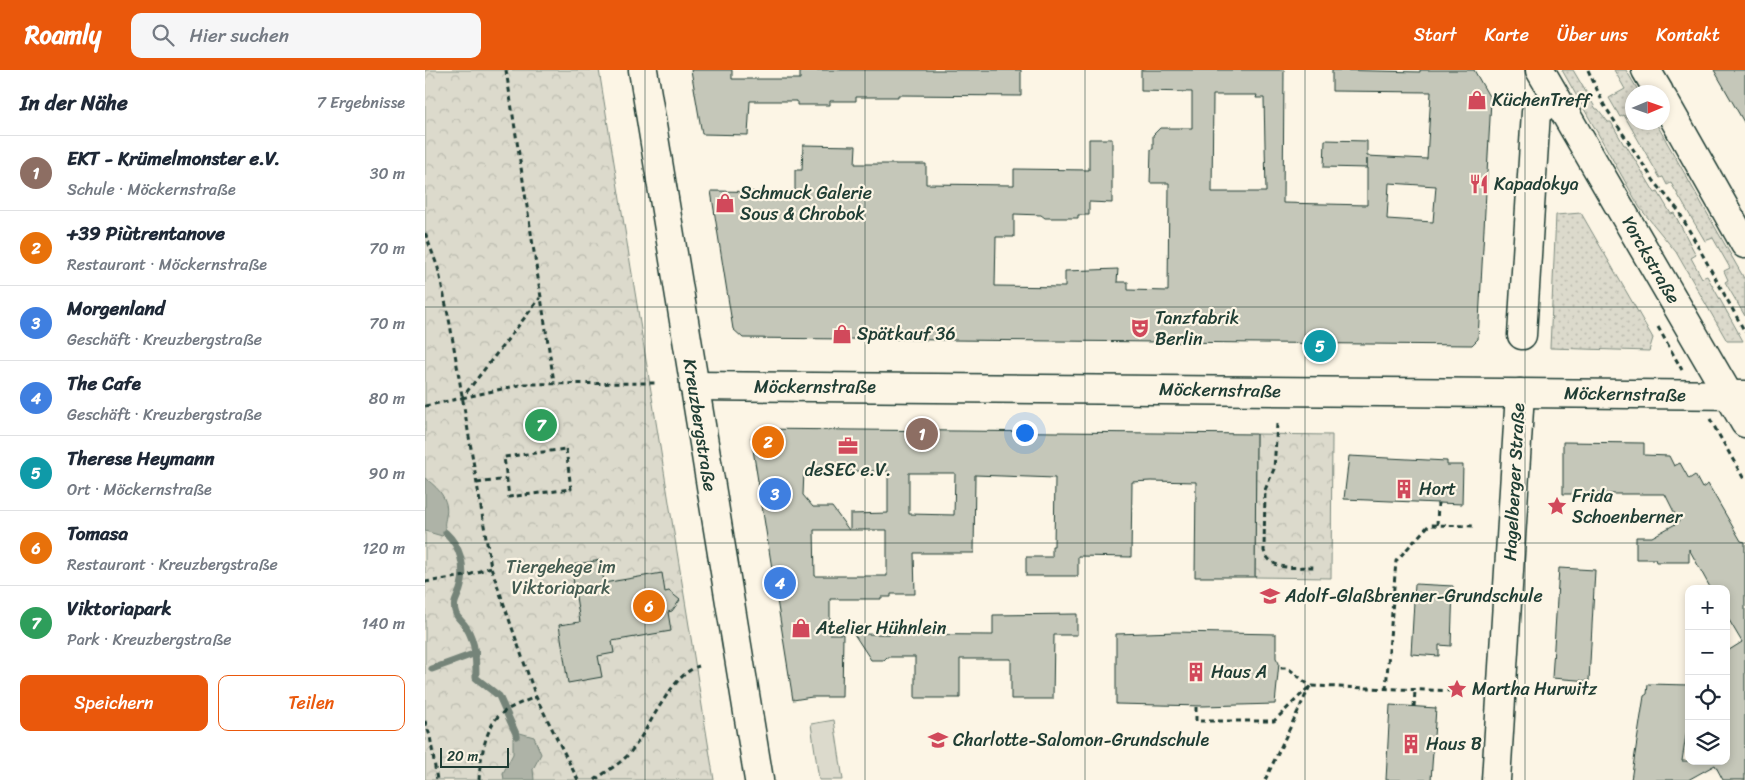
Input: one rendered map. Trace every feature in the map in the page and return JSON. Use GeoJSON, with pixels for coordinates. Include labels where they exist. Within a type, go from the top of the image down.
{"type":"FeatureCollection","features":[{"type":"Feature","properties":{"kind":"street","name":"Kreuzbergstraße"},"geometry":{"type":"LineString","coordinates":[[643,70],[759,780]]}},
{"type":"Feature","properties":{"kind":"street","name":"Yorckstraße"},"geometry":{"type":"LineString","coordinates":[[1540,70],[1738,395],[1745,423]]}},
{"type":"Feature","properties":{"kind":"street"},"geometry":{"type":"LineString","coordinates":[[1646,70],[1655,85]]}},
{"type":"Feature","properties":{"kind":"street"},"geometry":{"type":"LineString","coordinates":[[1522,335],[1536,112],[1556,98]]}},
{"type":"Feature","properties":{"kind":"street"},"geometry":{"type":"LineString","coordinates":[[1670,111],[1745,244]]}},
{"type":"Feature","properties":{"kind":"street","name":"Möckernstraße"},"geometry":{"type":"LineString","coordinates":[[694,386],[1738,395]]}},
{"type":"Feature","properties":{"kind":"street","name":"Hagelberger Straße"},"geometry":{"type":"LineString","coordinates":[[1496,780],[1520,393]]}},
{"type":"Feature","properties":{"kind":"path"},"geometry":{"type":"LineString","coordinates":[[506,70],[554,382]]}},
{"type":"Feature","properties":{"kind":"path"},"geometry":{"type":"LineString","coordinates":[[1588,70],[1604,105],[1654,181],[1678,210],[1745,332]]}},
{"type":"Feature","properties":{"kind":"path"},"geometry":{"type":"LineString","coordinates":[[425,233],[438,268],[491,567],[536,697],[578,780]]}},
{"type":"Feature","properties":{"kind":"path"},"geometry":{"type":"LineString","coordinates":[[462,398],[541,298]]}},
{"type":"Feature","properties":{"kind":"path"},"geometry":{"type":"LineString","coordinates":[[425,406],[524,384],[554,382],[655,383]]}},
{"type":"Feature","properties":{"kind":"path"},"geometry":{"type":"LineString","coordinates":[[1277,424],[1274,469],[1265,490],[1264,551],[1268,560],[1279,567],[1313,567]]}},
{"type":"Feature","properties":{"kind":"path"},"geometry":{"type":"LineString","coordinates":[[1721,439],[1745,481]]}},
{"type":"Feature","properties":{"kind":"path"},"geometry":{"type":"LineString","coordinates":[[566,449],[571,489],[509,497],[507,479],[504,457],[566,449]]}},
{"type":"Feature","properties":{"kind":"path"},"geometry":{"type":"LineString","coordinates":[[477,483],[507,479]]}},
{"type":"Feature","properties":{"kind":"path"},"geometry":{"type":"LineString","coordinates":[[1437,525],[1438,503]]}},
{"type":"Feature","properties":{"kind":"path"},"geometry":{"type":"LineString","coordinates":[[1387,689],[1396,561],[1429,525],[1476,526]]}},
{"type":"Feature","properties":{"kind":"path"},"geometry":{"type":"LineString","coordinates":[[425,582],[466,576],[491,567]]}},
{"type":"Feature","properties":{"kind":"path"},"geometry":{"type":"LineString","coordinates":[[595,780],[627,757],[650,719],[682,677],[699,666]]}},
{"type":"Feature","properties":{"kind":"path"},"geometry":{"type":"LineString","coordinates":[[1279,668],[1288,668],[1310,686],[1456,691]]}},
{"type":"Feature","properties":{"kind":"path"},"geometry":{"type":"LineString","coordinates":[[1196,707],[1196,721],[1274,721],[1310,686]]}},
{"type":"Feature","properties":{"kind":"path"},"geometry":{"type":"LineString","coordinates":[[1265,780],[1310,686]]}},
{"type":"Feature","properties":{"kind":"path"},"geometry":{"type":"LineString","coordinates":[[1414,707],[1415,690]]}},
{"type":"Feature","properties":{"kind":"path"},"geometry":{"type":"LineString","coordinates":[[479,780],[485,744],[495,719],[514,707],[536,697]]}},
{"type":"Feature","properties":{"kind":"path"},"geometry":{"type":"LineString","coordinates":[[425,721],[430,736],[437,780]]}},
{"type":"Feature","properties":{"kind":"green space","name":"Tiergehege im Viktoriapark"},"geometry":{"type":"Polygon","coordinates":[[[425,70],[599,70],[714,780],[425,780],[425,70]]]}},
{"type":"Feature","properties":{"kind":"green space"},"geometry":{"type":"Polygon","coordinates":[[[1562,70],[1573,70],[1596,109],[1608,122],[1611,122],[1655,193],[1658,192],[1671,214],[1674,213],[1696,255],[1691,258],[1702,278],[1707,276],[1743,341],[1727,341],[1676,252],[1640,208],[1562,70]]]}},
{"type":"Feature","properties":{"kind":"green space"},"geometry":{"type":"Polygon","coordinates":[[[1614,70],[1626,70],[1635,85],[1625,85],[1625,89],[1614,70]]]}},
{"type":"Feature","properties":{"kind":"green space"},"geometry":{"type":"Polygon","coordinates":[[[1625,89],[1625,117],[1624,115],[1620,117],[1609,98],[1625,89]]]}},
{"type":"Feature","properties":{"kind":"green space"},"geometry":{"type":"Polygon","coordinates":[[[1633,130],[1660,130],[1745,280],[1745,316],[1725,282],[1728,280],[1724,271],[1730,268],[1713,238],[1705,241],[1671,183],[1667,185],[1663,177],[1660,178],[1633,130]]]}},
{"type":"Feature","properties":{"kind":"green space"},"geometry":{"type":"Polygon","coordinates":[[[1581,213],[1653,338],[1649,351],[1550,348],[1556,215],[1581,213]]]}},
{"type":"Feature","properties":{"kind":"green space"},"geometry":{"type":"Polygon","coordinates":[[[1256,434],[1332,435],[1331,578],[1255,577],[1256,434]]]}},
{"type":"Feature","properties":{"kind":"green space"},"geometry":{"type":"Polygon","coordinates":[[[834,720],[843,780],[819,780],[811,724],[834,720]]]}},
{"type":"Feature","properties":{"kind":"shaded area"},"geometry":{"type":"Polygon","coordinates":[[[425,478],[438,489],[446,504],[445,525],[447,531],[442,536],[425,531],[425,478]]]}},
{"type":"Feature","properties":{"kind":"shaded area"},"geometry":{"type":"Polygon","coordinates":[[[520,733],[534,737],[541,754],[533,769],[534,780],[504,780],[503,773],[513,754],[513,738],[520,733]]]}},
{"type":"Feature","properties":{"kind":"building"},"geometry":{"type":"Polygon","coordinates":[[[691,70],[732,70],[732,79],[800,79],[800,70],[1021,70],[1021,96],[898,95],[898,97],[856,97],[856,101],[830,101],[830,105],[797,105],[797,101],[750,101],[748,135],[702,134],[691,70]]]}},
{"type":"Feature","properties":{"kind":"building"},"geometry":{"type":"Polygon","coordinates":[[[1141,70],[1284,70],[1283,203],[1367,205],[1367,168],[1324,167],[1325,140],[1367,141],[1367,156],[1427,159],[1431,92],[1332,91],[1332,70],[1420,72],[1420,70],[1474,70],[1491,100],[1478,339],[1472,345],[743,338],[733,329],[711,191],[795,192],[795,170],[802,170],[803,145],[856,146],[855,164],[926,164],[926,184],[1014,185],[1014,169],[1089,170],[1089,139],[1112,139],[1112,203],[1089,202],[1089,215],[1078,215],[1078,218],[1045,218],[1041,215],[1014,214],[1014,237],[996,237],[995,286],[1065,287],[1065,271],[1118,269],[1117,282],[1128,282],[1128,290],[1168,291],[1169,183],[1150,183],[1151,149],[1153,149],[1153,135],[1160,128],[1192,128],[1192,92],[1141,91],[1141,70]],[[1213,95],[1212,192],[1266,192],[1264,98],[1256,98],[1257,95],[1213,95]],[[1389,183],[1387,219],[1433,222],[1436,186],[1389,183]]]}},
{"type":"Feature","properties":{"kind":"building"},"geometry":{"type":"Polygon","coordinates":[[[1714,70],[1745,70],[1745,124],[1714,70]]]}},
{"type":"Feature","properties":{"kind":"building"},"geometry":{"type":"Polygon","coordinates":[[[757,429],[1256,434],[1255,577],[1195,577],[1196,482],[1151,481],[1132,482],[1131,557],[1078,556],[1078,576],[1026,576],[1026,557],[1052,557],[1052,546],[1054,546],[1055,478],[975,475],[974,553],[914,553],[915,594],[891,594],[891,597],[881,597],[881,599],[830,599],[830,634],[843,634],[842,697],[812,697],[793,700],[751,437],[757,429]],[[804,471],[803,495],[813,507],[832,507],[849,530],[814,530],[815,576],[887,576],[887,530],[850,530],[850,514],[888,513],[888,471],[804,471]],[[909,473],[909,514],[954,515],[955,473],[909,473]]]}},
{"type":"Feature","properties":{"kind":"building"},"geometry":{"type":"Polygon","coordinates":[[[1563,442],[1644,443],[1644,455],[1669,456],[1674,466],[1680,463],[1689,479],[1695,475],[1702,488],[1708,484],[1741,541],[1745,542],[1745,780],[1723,780],[1715,765],[1730,765],[1730,650],[1742,642],[1730,622],[1730,585],[1709,585],[1689,549],[1689,562],[1656,562],[1655,559],[1636,559],[1636,537],[1652,537],[1679,522],[1665,494],[1563,494],[1563,442]]]}},
{"type":"Feature","properties":{"kind":"building","name":"Hort"},"geometry":{"type":"Polygon","coordinates":[[[1349,456],[1447,461],[1447,465],[1463,465],[1462,504],[1344,499],[1349,456]]]}},
{"type":"Feature","properties":{"kind":"building"},"geometry":{"type":"Polygon","coordinates":[[[601,560],[604,583],[662,573],[665,592],[669,591],[680,600],[672,611],[668,612],[671,631],[612,641],[614,653],[598,656],[602,677],[568,683],[559,625],[580,622],[571,565],[601,560]]]}},
{"type":"Feature","properties":{"kind":"building"},"geometry":{"type":"Polygon","coordinates":[[[1559,568],[1595,570],[1589,681],[1552,678],[1559,568]]]}},
{"type":"Feature","properties":{"kind":"building"},"geometry":{"type":"Polygon","coordinates":[[[1415,584],[1453,586],[1451,646],[1439,645],[1439,656],[1411,654],[1415,584]]]}},
{"type":"Feature","properties":{"kind":"building"},"geometry":{"type":"Polygon","coordinates":[[[1077,614],[1077,635],[1054,635],[1053,699],[1011,699],[1011,659],[960,659],[960,698],[915,698],[915,657],[887,657],[884,660],[871,660],[854,634],[993,635],[993,615],[1077,614]]]}},
{"type":"Feature","properties":{"kind":"building","name":"Haus A"},"geometry":{"type":"Polygon","coordinates":[[[1176,632],[1276,634],[1276,658],[1279,663],[1275,704],[1203,706],[1116,704],[1116,634],[1176,632]]]}},
{"type":"Feature","properties":{"kind":"building"},"geometry":{"type":"Polygon","coordinates":[[[1648,684],[1685,685],[1685,742],[1682,761],[1685,761],[1685,765],[1715,765],[1688,780],[1631,780],[1644,696],[1647,694],[1648,684]]]}},
{"type":"Feature","properties":{"kind":"building","name":"Haus B"},"geometry":{"type":"Polygon","coordinates":[[[1390,705],[1436,708],[1431,780],[1386,780],[1390,705]]]}},
{"type":"Feature","properties":{"kind":"waterway"},"geometry":{"type":"LineString","coordinates":[[446,533],[455,544],[461,557],[463,572],[460,590],[454,606],[457,616],[466,627],[474,645],[476,678],[499,696],[517,736]]}},
{"type":"Feature","properties":{"kind":"waterway"},"geometry":{"type":"LineString","coordinates":[[432,669],[476,653]]}},
{"type":"Feature","properties":{"kind":"place","name":"KüchenTreff"},"geometry":{"type":"Point","coordinates":[1477,100]}},
{"type":"Feature","properties":{"kind":"place","name":"Kapadokya"},"geometry":{"type":"Point","coordinates":[1479,184]}},
{"type":"Feature","properties":{"kind":"place","name":"Schmuck Galerie Sous & Chrobok"},"geometry":{"type":"Point","coordinates":[725,203]}},
{"type":"Feature","properties":{"kind":"place","name":"Tanzfabrik Berlin"},"geometry":{"type":"Point","coordinates":[1140,328]}},
{"type":"Feature","properties":{"kind":"place","name":"Spätkauf 36"},"geometry":{"type":"Point","coordinates":[842,334]}},
{"type":"Feature","properties":{"kind":"place","name":"Therese Heymann"},"geometry":{"type":"Point","coordinates":[1320,346]}},
{"type":"Feature","properties":{"kind":"place","name":"Viktoriapark"},"geometry":{"type":"Point","coordinates":[541,425]}},
{"type":"Feature","properties":{"kind":"place","name":"EKT - Krümelmonster e.V."},"geometry":{"type":"Point","coordinates":[922,434]}},
{"type":"Feature","properties":{"kind":"place","name":"+39 Piùtrentanove"},"geometry":{"type":"Point","coordinates":[768,442]}},
{"type":"Feature","properties":{"kind":"place","name":"deSEC e.V."},"geometry":{"type":"Point","coordinates":[848,446]}},
{"type":"Feature","properties":{"kind":"place","name":"Hort"},"geometry":{"type":"Point","coordinates":[1404,489]}},
{"type":"Feature","properties":{"kind":"place","name":"Morgenland"},"geometry":{"type":"Point","coordinates":[775,494]}},
{"type":"Feature","properties":{"kind":"place","name":"Frida Schoenberner"},"geometry":{"type":"Point","coordinates":[1557,506]}},
{"type":"Feature","properties":{"kind":"place","name":"The Cafe"},"geometry":{"type":"Point","coordinates":[780,583]}},
{"type":"Feature","properties":{"kind":"place","name":"Adolf-Glaßbrenner-Grundschule"},"geometry":{"type":"Point","coordinates":[1270,596]}},
{"type":"Feature","properties":{"kind":"place","name":"Tomasa"},"geometry":{"type":"Point","coordinates":[649,606]}},
{"type":"Feature","properties":{"kind":"place","name":"Atelier Hühnlein"},"geometry":{"type":"Point","coordinates":[801,628]}},
{"type":"Feature","properties":{"kind":"place","name":"Haus A"},"geometry":{"type":"Point","coordinates":[1196,672]}},
{"type":"Feature","properties":{"kind":"place","name":"Martha Hurwitz"},"geometry":{"type":"Point","coordinates":[1457,689]}},
{"type":"Feature","properties":{"kind":"place","name":"Charlotte-Salomon-Grundschule"},"geometry":{"type":"Point","coordinates":[938,740]}},
{"type":"Feature","properties":{"kind":"place","name":"Haus B"},"geometry":{"type":"Point","coordinates":[1411,744]}}]}
